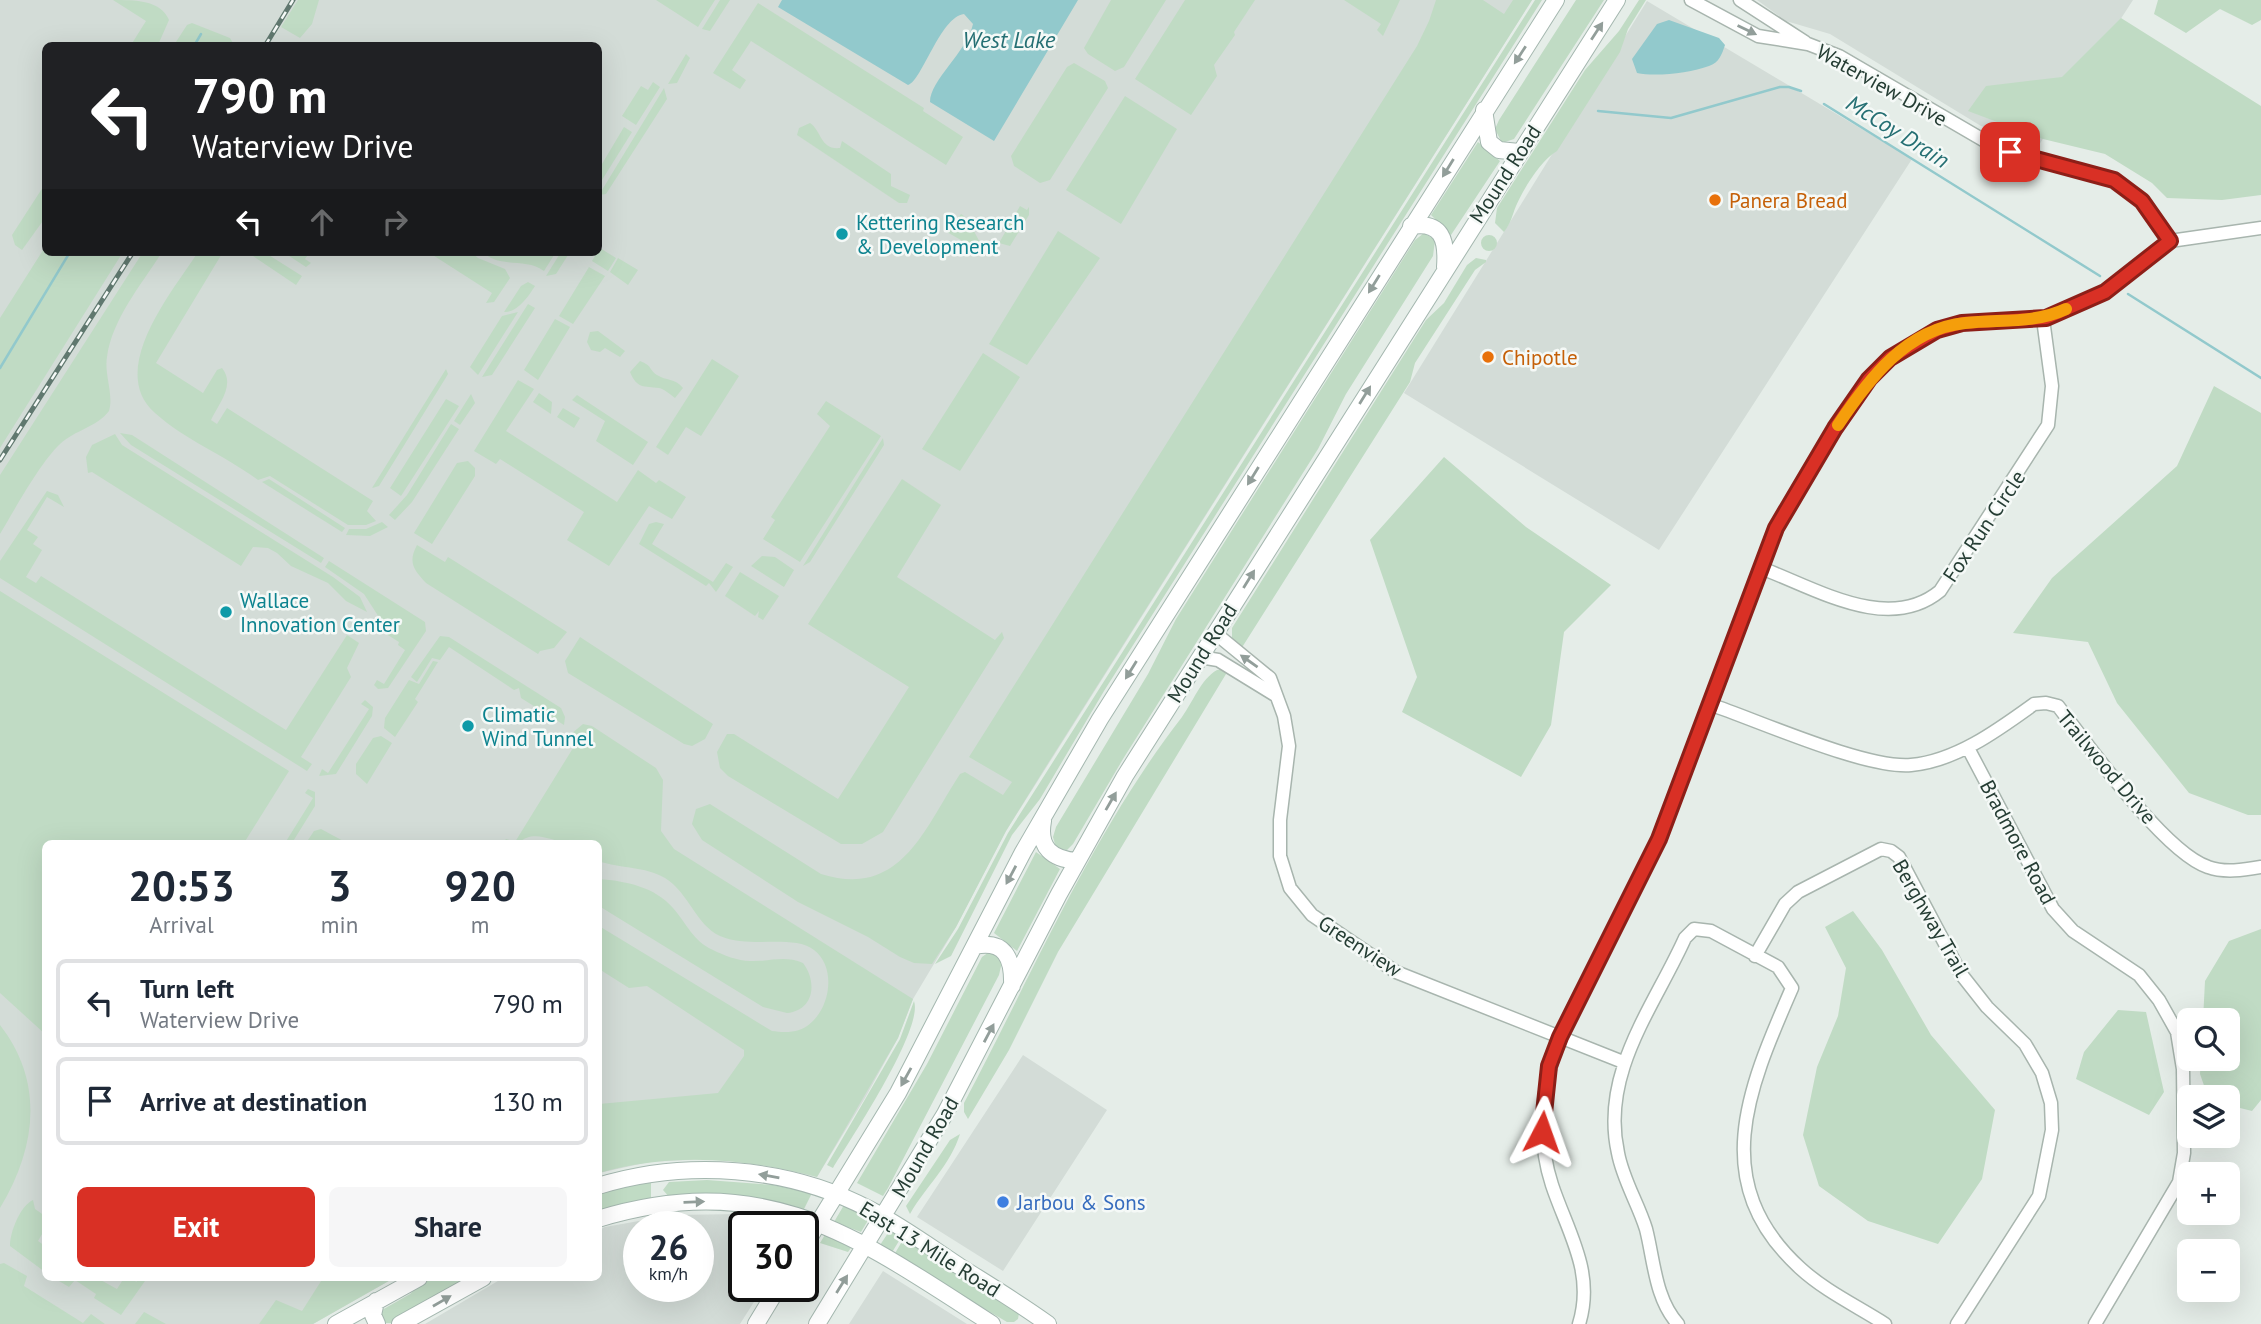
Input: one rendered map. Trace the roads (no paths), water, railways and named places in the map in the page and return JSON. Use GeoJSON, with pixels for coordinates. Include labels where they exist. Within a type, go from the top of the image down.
{"type":"FeatureCollection","features":[{"type":"Feature","properties":{"kind":"main road"},"geometry":{"type":"LineString","coordinates":[[819,1223],[909,1072],[1044,815],[1113,698],[1556,0]]}},
{"type":"Feature","properties":{"kind":"main road","name":"Mound Road"},"geometry":{"type":"LineString","coordinates":[[817,1324],[950,1105],[1077,861],[1200,657],[1617,0]]}},
{"type":"Feature","properties":{"kind":"main road"},"geometry":{"type":"LineString","coordinates":[[1485,110],[1489,142],[1499,150],[1519,152]]}},
{"type":"Feature","properties":{"kind":"main road"},"geometry":{"type":"LineString","coordinates":[[1411,226],[1429,225],[1442,234],[1446,249],[1444,270]]}},
{"type":"Feature","properties":{"kind":"main road"},"geometry":{"type":"LineString","coordinates":[[1044,815],[1042,837],[1047,850],[1058,858],[1077,861]]}},
{"type":"Feature","properties":{"kind":"main road"},"geometry":{"type":"LineString","coordinates":[[975,946],[990,944],[1003,949],[1011,961],[1012,988]]}},
{"type":"Feature","properties":{"kind":"main road"},"geometry":{"type":"LineString","coordinates":[[666,1204],[658,1196],[656,1187],[669,1172]]}},
{"type":"Feature","properties":{"kind":"main road","name":"East 13 Mile Road"},"geometry":{"type":"LineString","coordinates":[[602,1185],[669,1172],[742,1172],[795,1181],[836,1195],[883,1217],[1024,1317],[1048,1324]]}},
{"type":"Feature","properties":{"kind":"main road","name":"East 13 Mile Road"},"geometry":{"type":"LineString","coordinates":[[602,1218],[666,1204],[738,1203],[779,1211]]}},
{"type":"Feature","properties":{"kind":"main road","name":"East 13 Mile Road"},"geometry":{"type":"LineString","coordinates":[[819,1223],[867,1244],[992,1324]]}},
{"type":"Feature","properties":{"kind":"main road"},"geometry":{"type":"LineString","coordinates":[[336,1324],[413,1281]]}},
{"type":"Feature","properties":{"kind":"main road"},"geometry":{"type":"LineString","coordinates":[[400,1324],[478,1281]]}},
{"type":"Feature","properties":{"kind":"main road"},"geometry":{"type":"LineString","coordinates":[[958,1302],[966,1299],[1006,1324]]}},
{"type":"Feature","properties":{"kind":"main road"},"geometry":{"type":"LineString","coordinates":[[376,1301],[373,1315],[377,1324]]}},
{"type":"Feature","properties":{"kind":"main road"},"geometry":{"type":"LineString","coordinates":[[756,1324],[769,1302]]}},
{"type":"Feature","properties":{"kind":"street","name":"Waterview Drive"},"geometry":{"type":"LineString","coordinates":[[1691,0],[1758,36],[1808,44]]}},
{"type":"Feature","properties":{"kind":"street","name":"Waterview Drive"},"geometry":{"type":"LineString","coordinates":[[1740,0],[1808,44],[1839,56],[1997,148],[2114,180],[2142,201],[2170,241]]}},
{"type":"Feature","properties":{"kind":"street"},"geometry":{"type":"LineString","coordinates":[[1580,1324],[1586,1284],[1583,1265],[1552,1184],[1542,1132],[1549,1066],[1560,1037],[1659,839],[1787,506],[1863,389],[1890,358],[1937,330],[1962,323],[2043,318],[2105,292],[2170,241],[2261,228]]}},
{"type":"Feature","properties":{"kind":"street","name":"Fox Run Circle"},"geometry":{"type":"LineString","coordinates":[[1762,568],[1879,610],[1914,607],[1940,591],[2048,425],[2052,386],[2043,318]]}},
{"type":"Feature","properties":{"kind":"street","name":"Greenview"},"geometry":{"type":"LineString","coordinates":[[1215,633],[1270,678],[1288,734],[1280,820],[1280,856],[1290,888],[1312,915],[1396,972],[1623,1062]]}},
{"type":"Feature","properties":{"kind":"street"},"geometry":{"type":"LineString","coordinates":[[1200,657],[1218,660],[1275,695]]}},
{"type":"Feature","properties":{"kind":"street","name":"Trailwood Drive"},"geometry":{"type":"LineString","coordinates":[[1712,705],[1885,764],[1912,765],[1968,748],[2034,704],[2058,706],[2172,846],[2207,867],[2226,870],[2261,867]]}},
{"type":"Feature","properties":{"kind":"street","name":"Bradmore Road"},"geometry":{"type":"LineString","coordinates":[[1968,748],[2053,909],[2073,932],[2139,975],[2159,1000],[2176,1032],[2183,1069],[2184,1153],[2179,1182],[2095,1324]]}},
{"type":"Feature","properties":{"kind":"street","name":"Berghway Trail"},"geometry":{"type":"LineString","coordinates":[[1755,956],[1785,904],[1798,892],[1881,849],[1891,850],[1899,857],[1961,974],[1987,1007],[2025,1044],[2042,1073],[2052,1103],[2052,1130],[2039,1196],[1957,1324]]}},
{"type":"Feature","properties":{"kind":"street"},"geometry":{"type":"LineString","coordinates":[[1678,1324],[1665,1305],[1642,1216],[1617,1152],[1614,1109],[1623,1062],[1685,938],[1694,929],[1711,931],[1778,967],[1792,988],[1755,1079],[1742,1135],[1745,1166],[1753,1198],[1765,1226],[1802,1270],[1885,1324]]}},
{"type":"Feature","properties":{"kind":"water","name":"West Lake"},"geometry":{"type":"Polygon","coordinates":[[[782,0],[1078,0],[994,141],[930,102],[936,84],[964,45],[973,24],[964,14],[947,26],[919,73],[908,85],[778,7],[782,0]]]}},
{"type":"Feature","properties":{"kind":"water"},"geometry":{"type":"Polygon","coordinates":[[[1669,20],[1719,38],[1725,45],[1718,60],[1712,65],[1683,72],[1654,75],[1637,73],[1632,59],[1657,24],[1669,20]]]}},
{"type":"Feature","properties":{"kind":"waterway"},"geometry":{"type":"LineString","coordinates":[[196,42],[201,34]]}},
{"type":"Feature","properties":{"kind":"waterway","name":"McCoy Drain"},"geometry":{"type":"LineString","coordinates":[[1598,111],[1671,118],[1780,87],[1801,91]]}},
{"type":"Feature","properties":{"kind":"waterway"},"geometry":{"type":"LineString","coordinates":[[1824,104],[2100,276]]}},
{"type":"Feature","properties":{"kind":"waterway"},"geometry":{"type":"LineString","coordinates":[[0,368],[68,256]]}},
{"type":"Feature","properties":{"kind":"waterway"},"geometry":{"type":"LineString","coordinates":[[2128,294],[2261,378]]}},
{"type":"Feature","properties":{"kind":"railway"},"geometry":{"type":"LineString","coordinates":[[267,42],[293,0]]}},
{"type":"Feature","properties":{"kind":"railway"},"geometry":{"type":"LineString","coordinates":[[0,460],[130,256]]}},
{"type":"Feature","properties":{"kind":"place","name":"Panera Bread"},"geometry":{"type":"Point","coordinates":[1715,200]}},
{"type":"Feature","properties":{"kind":"place","name":"Kettering Research & Development"},"geometry":{"type":"Point","coordinates":[842,234]}},
{"type":"Feature","properties":{"kind":"place","name":"Chipotle"},"geometry":{"type":"Point","coordinates":[1488,357]}},
{"type":"Feature","properties":{"kind":"place","name":"Wallace Innovation Center"},"geometry":{"type":"Point","coordinates":[226,612]}},
{"type":"Feature","properties":{"kind":"place","name":"Climatic Wind Tunnel"},"geometry":{"type":"Point","coordinates":[468,726]}},
{"type":"Feature","properties":{"kind":"place","name":"Jarbou & Sons"},"geometry":{"type":"Point","coordinates":[1003,1202]}}]}
